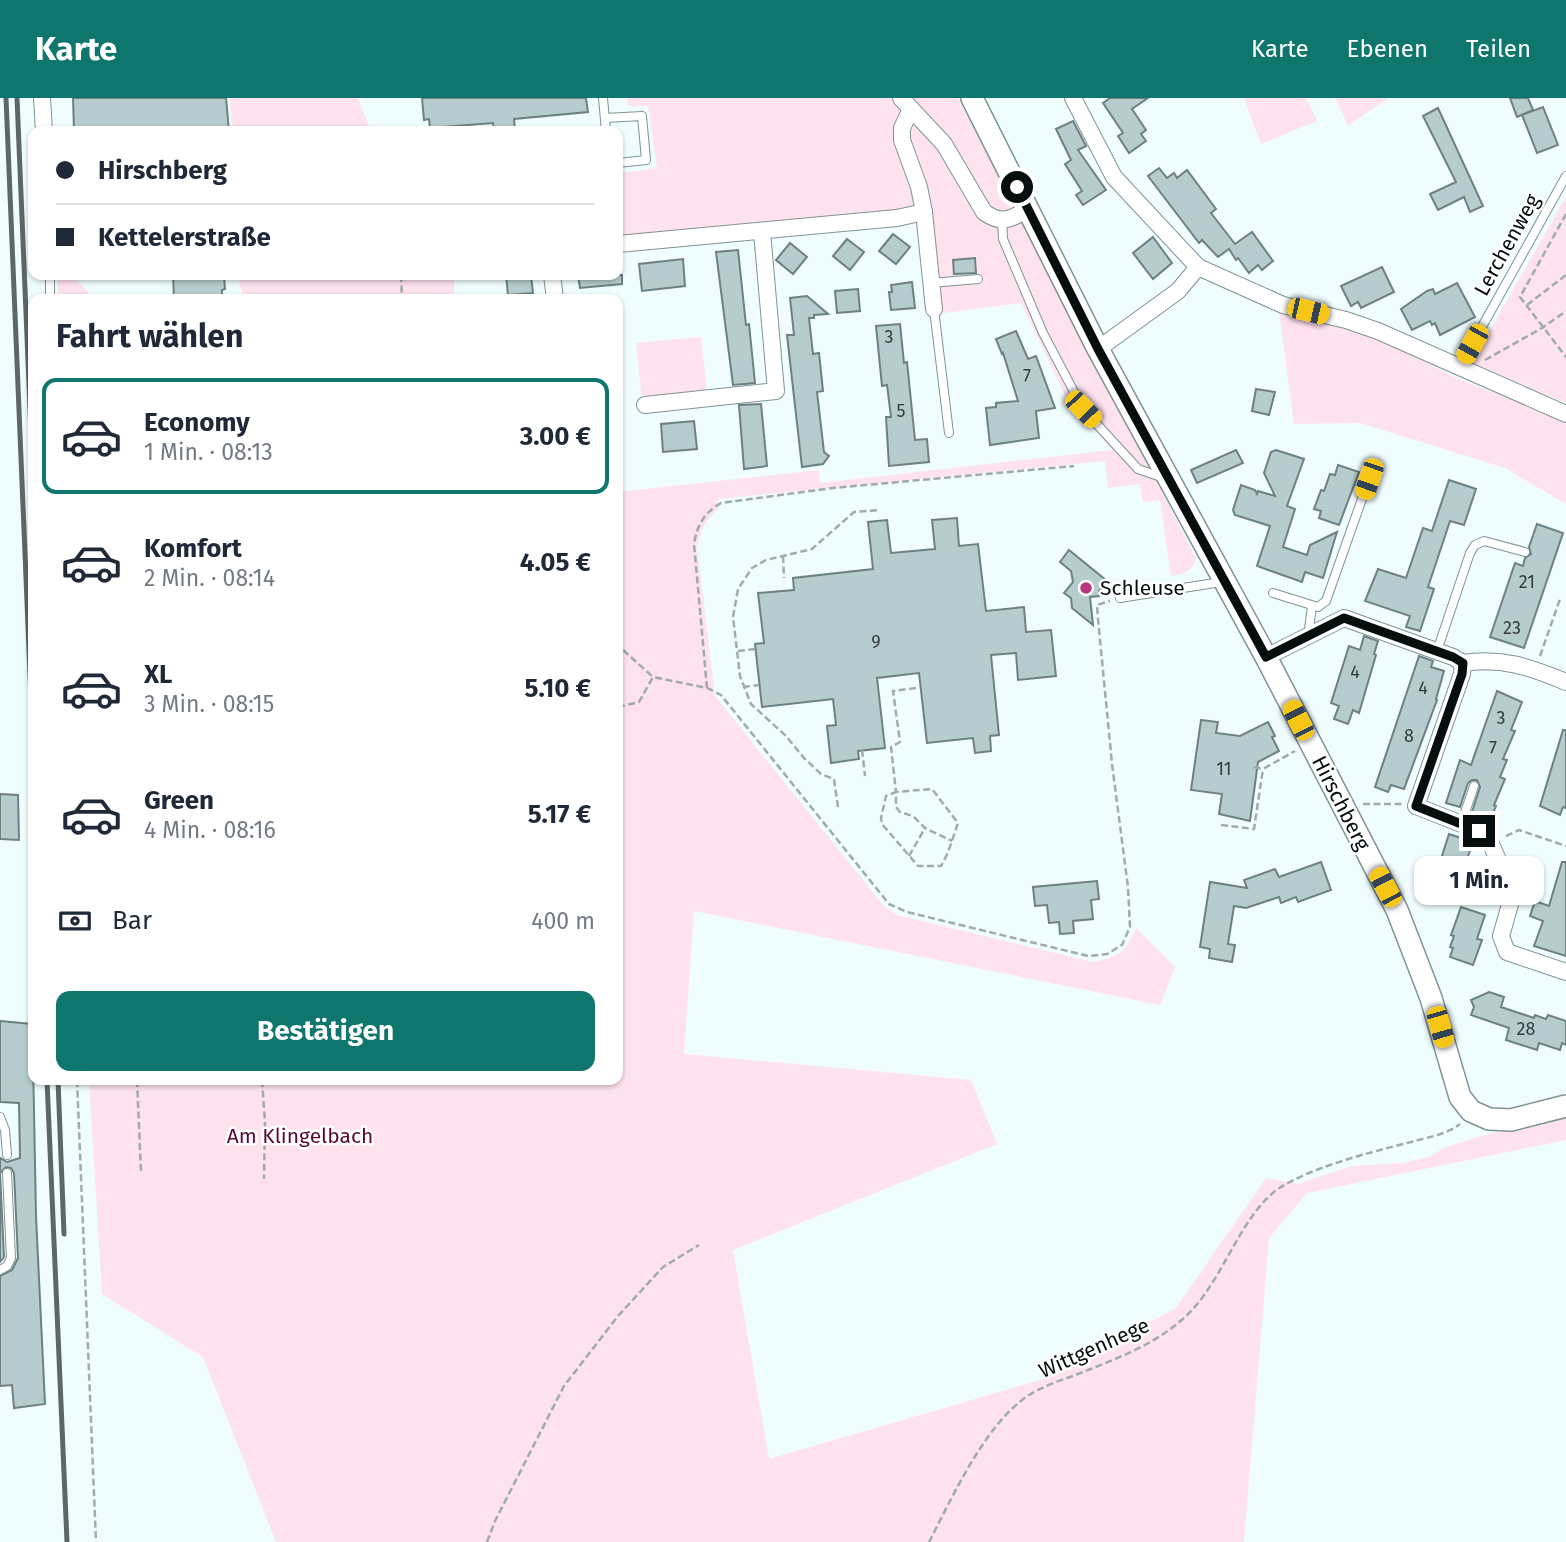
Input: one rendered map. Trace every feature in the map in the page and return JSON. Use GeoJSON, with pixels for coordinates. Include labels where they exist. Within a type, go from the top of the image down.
{"type":"FeatureCollection","features":[{"type":"Feature","properties":{"kind":"street"},"geometry":{"type":"LineString","coordinates":[[42,98],[44,126]]}},
{"type":"Feature","properties":{"kind":"street","name":"Hirschberg"},"geometry":{"type":"LineString","coordinates":[[972,98],[1098,349],[1266,657],[1397,910],[1431,998],[1460,1097],[1471,1111]]}},
{"type":"Feature","properties":{"kind":"street"},"geometry":{"type":"LineString","coordinates":[[1073,98],[1114,177],[1198,267],[1283,305],[1368,327],[1551,405],[1566,414]]}},
{"type":"Feature","properties":{"kind":"street"},"geometry":{"type":"LineString","coordinates":[[906,103],[944,144],[984,212],[1002,220],[1011,219],[1028,209]]}},
{"type":"Feature","properties":{"kind":"street"},"geometry":{"type":"LineString","coordinates":[[906,103],[902,140],[919,187],[924,212],[934,309]]}},
{"type":"Feature","properties":{"kind":"street"},"geometry":{"type":"LineString","coordinates":[[623,244],[897,218],[924,212]]}},
{"type":"Feature","properties":{"kind":"street"},"geometry":{"type":"LineString","coordinates":[[645,405],[776,391],[762,232]]}},
{"type":"Feature","properties":{"kind":"street"},"geometry":{"type":"LineString","coordinates":[[1098,349],[1178,291],[1198,267]]}},
{"type":"Feature","properties":{"kind":"street"},"geometry":{"type":"LineString","coordinates":[[1266,657],[1344,618],[1463,663],[1488,659],[1536,669],[1566,681]]}},
{"type":"Feature","properties":{"kind":"street"},"geometry":{"type":"LineString","coordinates":[[1463,663],[1462,674],[1416,806],[1479,831],[1491,844],[1513,894],[1501,936],[1507,952],[1566,972]]}},
{"type":"Feature","properties":{"kind":"street"},"geometry":{"type":"LineString","coordinates":[[1471,1111],[1489,1119],[1511,1120],[1566,1106]]}},
{"type":"Feature","properties":{"kind":"lane"},"geometry":{"type":"LineString","coordinates":[[603,98],[606,126]]}},
{"type":"Feature","properties":{"kind":"lane"},"geometry":{"type":"LineString","coordinates":[[605,118],[642,116],[646,160],[623,162]]}},
{"type":"Feature","properties":{"kind":"lane","name":"Lerchenweg"},"geometry":{"type":"LineString","coordinates":[[1463,369],[1566,176]]}},
{"type":"Feature","properties":{"kind":"lane"},"geometry":{"type":"LineString","coordinates":[[1002,220],[1003,239],[1043,333],[1083,409],[1138,469],[1171,480]]}},
{"type":"Feature","properties":{"kind":"lane"},"geometry":{"type":"LineString","coordinates":[[931,283],[978,279]]}},
{"type":"Feature","properties":{"kind":"lane"},"geometry":{"type":"LineString","coordinates":[[934,309],[949,433]]}},
{"type":"Feature","properties":{"kind":"lane"},"geometry":{"type":"LineString","coordinates":[[1273,593],[1318,607],[1326,601],[1369,479]]}},
{"type":"Feature","properties":{"kind":"lane"},"geometry":{"type":"LineString","coordinates":[[1437,651],[1475,545],[1484,541],[1525,552]]}},
{"type":"Feature","properties":{"kind":"lane"},"geometry":{"type":"LineString","coordinates":[[1120,598],[1224,581]]}},
{"type":"Feature","properties":{"kind":"lane"},"geometry":{"type":"LineString","coordinates":[[1308,638],[1312,606]]}},
{"type":"Feature","properties":{"kind":"lane"},"geometry":{"type":"LineString","coordinates":[[1461,824],[1474,786]]}},
{"type":"Feature","properties":{"kind":"lane"},"geometry":{"type":"LineString","coordinates":[[0,1117],[5,1130],[7,1155]]}},
{"type":"Feature","properties":{"kind":"lane"},"geometry":{"type":"LineString","coordinates":[[0,1270],[7,1266],[11,1258],[7,1173]]}},
{"type":"Feature","properties":{"kind":"path"},"geometry":{"type":"LineString","coordinates":[[1566,214],[1520,297],[1566,357]]}},
{"type":"Feature","properties":{"kind":"path"},"geometry":{"type":"LineString","coordinates":[[1526,306],[1566,275]]}},
{"type":"Feature","properties":{"kind":"path"},"geometry":{"type":"LineString","coordinates":[[1463,369],[1542,328],[1566,311]]}},
{"type":"Feature","properties":{"kind":"path"},"geometry":{"type":"LineString","coordinates":[[1562,353],[1566,350]]}},
{"type":"Feature","properties":{"kind":"path"},"geometry":{"type":"LineString","coordinates":[[707,688],[694,544],[697,528],[713,508],[721,503],[833,488],[1074,466]]}},
{"type":"Feature","properties":{"kind":"path"},"geometry":{"type":"LineString","coordinates":[[838,807],[834,779],[821,774],[786,736],[751,704],[743,687],[733,617],[738,589],[752,568],[766,561],[818,546],[853,512],[879,510]]}},
{"type":"Feature","properties":{"kind":"path"},"geometry":{"type":"LineString","coordinates":[[783,556],[784,578]]}},
{"type":"Feature","properties":{"kind":"path"},"geometry":{"type":"LineString","coordinates":[[623,650],[653,677],[707,688],[721,695],[889,904],[908,912],[1088,956],[1107,954],[1122,946],[1130,927],[1097,605],[1120,598]]}},
{"type":"Feature","properties":{"kind":"path"},"geometry":{"type":"LineString","coordinates":[[1536,669],[1560,599]]}},
{"type":"Feature","properties":{"kind":"path"},"geometry":{"type":"LineString","coordinates":[[736,651],[755,649]]}},
{"type":"Feature","properties":{"kind":"path"},"geometry":{"type":"LineString","coordinates":[[623,706],[639,702],[653,677]]}},
{"type":"Feature","properties":{"kind":"path"},"geometry":{"type":"LineString","coordinates":[[743,687],[759,685]]}},
{"type":"Feature","properties":{"kind":"path"},"geometry":{"type":"LineString","coordinates":[[916,688],[893,691],[900,743],[891,747],[896,807],[900,812],[913,816],[925,828],[952,841]]}},
{"type":"Feature","properties":{"kind":"path"},"geometry":{"type":"LineString","coordinates":[[1254,767],[1263,769],[1310,743]]}},
{"type":"Feature","properties":{"kind":"path"},"geometry":{"type":"LineString","coordinates":[[862,750],[865,776]]}},
{"type":"Feature","properties":{"kind":"path"},"geometry":{"type":"LineString","coordinates":[[1221,825],[1254,829],[1263,769]]}},
{"type":"Feature","properties":{"kind":"path"},"geometry":{"type":"LineString","coordinates":[[932,789],[958,823],[941,866],[918,866],[882,824],[886,796],[896,792],[932,789]]}},
{"type":"Feature","properties":{"kind":"path"},"geometry":{"type":"LineString","coordinates":[[1342,804],[1393,803],[1416,806]]}},
{"type":"Feature","properties":{"kind":"path"},"geometry":{"type":"LineString","coordinates":[[909,856],[925,828]]}},
{"type":"Feature","properties":{"kind":"path"},"geometry":{"type":"LineString","coordinates":[[1491,844],[1519,831],[1566,846]]}},
{"type":"Feature","properties":{"kind":"path"},"geometry":{"type":"LineString","coordinates":[[77,1085],[96,1542]]}},
{"type":"Feature","properties":{"kind":"path"},"geometry":{"type":"LineString","coordinates":[[137,1085],[141,1172]]}},
{"type":"Feature","properties":{"kind":"path"},"geometry":{"type":"LineString","coordinates":[[262,1085],[264,1179]]}},
{"type":"Feature","properties":{"kind":"path","name":"Wittgenhege"},"geometry":{"type":"LineString","coordinates":[[929,1542],[960,1483],[994,1429],[1014,1406],[1040,1390],[1136,1350],[1170,1329],[1192,1310],[1213,1283],[1264,1199],[1312,1172],[1438,1135],[1458,1126],[1471,1111]]}},
{"type":"Feature","properties":{"kind":"path"},"geometry":{"type":"LineString","coordinates":[[487,1542],[495,1521],[564,1386],[618,1316],[663,1267],[699,1245]]}},
{"type":"Feature","properties":{"kind":"green space"},"geometry":{"type":"Polygon","coordinates":[[[230,98],[358,98],[369,126],[232,126],[230,98]]]}},
{"type":"Feature","properties":{"kind":"green space","name":"Am Klingelbach"},"geometry":{"type":"Polygon","coordinates":[[[627,98],[958,98],[1196,558],[1190,569],[1171,576],[1160,500],[1143,502],[1140,484],[1108,488],[1105,461],[718,499],[718,509],[704,526],[697,547],[715,696],[884,906],[897,915],[1093,962],[1110,958],[1120,952],[1136,928],[1175,967],[1160,1005],[694,911],[684,1054],[971,1080],[997,1144],[733,1250],[769,1459],[1040,1380],[1176,1308],[1266,1178],[1298,1184],[1351,1166],[1403,1163],[1428,1157],[1446,1147],[1488,1134],[1566,1118],[1566,1140],[1307,1193],[1269,1238],[1244,1542],[276,1542],[203,1357],[102,1294],[89,1085],[623,1085],[623,491],[819,470],[820,483],[1112,450],[1065,395],[1021,303],[928,315],[917,222],[623,252],[623,172],[657,168],[648,106],[628,106],[627,98]]]}},
{"type":"Feature","properties":{"kind":"green space"},"geometry":{"type":"Polygon","coordinates":[[[1244,98],[1306,98],[1317,121],[1261,144],[1244,98]]]}},
{"type":"Feature","properties":{"kind":"green space"},"geometry":{"type":"Polygon","coordinates":[[[1335,98],[1387,98],[1388,99],[1348,125],[1335,98]]]}},
{"type":"Feature","properties":{"kind":"green space"},"geometry":{"type":"Polygon","coordinates":[[[1566,197],[1566,403],[1471,363],[1566,197]]]}},
{"type":"Feature","properties":{"kind":"green space"},"geometry":{"type":"Polygon","coordinates":[[[57,280],[76,280],[88,294],[58,294],[57,280]]]}},
{"type":"Feature","properties":{"kind":"green space"},"geometry":{"type":"Polygon","coordinates":[[[239,280],[454,280],[454,294],[242,294],[239,280]]]}},
{"type":"Feature","properties":{"kind":"green space"},"geometry":{"type":"Polygon","coordinates":[[[1279,312],[1369,333],[1458,379],[1566,420],[1566,504],[1505,468],[1360,423],[1294,424],[1279,312]]]}},
{"type":"Feature","properties":{"kind":"green space"},"geometry":{"type":"Polygon","coordinates":[[[701,337],[707,392],[642,399],[636,343],[701,337]]]}},
{"type":"Feature","properties":{"kind":"building"},"geometry":{"type":"Polygon","coordinates":[[[73,98],[226,98],[229,126],[74,126],[73,98]]]}},
{"type":"Feature","properties":{"kind":"building"},"geometry":{"type":"Polygon","coordinates":[[[422,98],[586,98],[588,112],[514,119],[515,126],[493,126],[493,123],[430,126],[429,119],[424,120],[422,98]]]}},
{"type":"Feature","properties":{"kind":"building"},"geometry":{"type":"Polygon","coordinates":[[[1110,98],[1148,98],[1132,109],[1146,130],[1141,134],[1146,141],[1129,153],[1118,136],[1123,133],[1103,103],[1110,98]]]}},
{"type":"Feature","properties":{"kind":"building"},"geometry":{"type":"Polygon","coordinates":[[[1510,98],[1528,98],[1533,110],[1517,117],[1510,98]]]}},
{"type":"Feature","properties":{"kind":"building"},"geometry":{"type":"Polygon","coordinates":[[[1543,107],[1558,145],[1537,153],[1522,115],[1543,107]]]}},
{"type":"Feature","properties":{"kind":"building"},"geometry":{"type":"Polygon","coordinates":[[[1438,108],[1483,206],[1470,212],[1464,197],[1438,210],[1430,194],[1456,182],[1423,116],[1438,108]]]}},
{"type":"Feature","properties":{"kind":"building"},"geometry":{"type":"Polygon","coordinates":[[[1073,121],[1086,146],[1078,150],[1106,190],[1083,205],[1076,195],[1082,191],[1065,164],[1071,160],[1056,129],[1073,121]]]}},
{"type":"Feature","properties":{"kind":"building"},"geometry":{"type":"Polygon","coordinates":[[[1159,168],[1167,178],[1174,173],[1177,178],[1187,170],[1216,209],[1211,213],[1235,244],[1252,232],[1273,261],[1262,270],[1258,265],[1249,273],[1229,249],[1218,257],[1202,240],[1199,243],[1148,176],[1159,168]]]}},
{"type":"Feature","properties":{"kind":"building"},"geometry":{"type":"Polygon","coordinates":[[[893,234],[910,247],[896,264],[879,251],[893,234]]]}},
{"type":"Feature","properties":{"kind":"building"},"geometry":{"type":"Polygon","coordinates":[[[1153,237],[1172,263],[1153,279],[1133,253],[1153,237]]]}},
{"type":"Feature","properties":{"kind":"building"},"geometry":{"type":"Polygon","coordinates":[[[847,239],[864,252],[850,270],[833,256],[847,239]]]}},
{"type":"Feature","properties":{"kind":"building"},"geometry":{"type":"Polygon","coordinates":[[[790,243],[807,257],[793,274],[776,260],[790,243]]]}},
{"type":"Feature","properties":{"kind":"building"},"geometry":{"type":"Polygon","coordinates":[[[738,250],[755,383],[733,385],[716,252],[738,250]]]}},
{"type":"Feature","properties":{"kind":"building"},"geometry":{"type":"Polygon","coordinates":[[[975,258],[976,273],[954,274],[953,260],[975,258]]]}},
{"type":"Feature","properties":{"kind":"building"},"geometry":{"type":"Polygon","coordinates":[[[683,259],[685,286],[642,291],[639,264],[683,259]]]}},
{"type":"Feature","properties":{"kind":"building"},"geometry":{"type":"Polygon","coordinates":[[[1382,267],[1394,292],[1361,308],[1358,302],[1351,306],[1341,286],[1382,267]]]}},
{"type":"Feature","properties":{"kind":"building"},"geometry":{"type":"Polygon","coordinates":[[[173,280],[224,280],[225,289],[222,294],[174,294],[173,280]]]}},
{"type":"Feature","properties":{"kind":"building"},"geometry":{"type":"Polygon","coordinates":[[[506,280],[532,280],[533,293],[508,294],[506,280]]]}},
{"type":"Feature","properties":{"kind":"building"},"geometry":{"type":"Polygon","coordinates":[[[579,280],[622,280],[622,284],[580,288],[579,280]]]}},
{"type":"Feature","properties":{"kind":"building"},"geometry":{"type":"Polygon","coordinates":[[[912,282],[915,308],[891,310],[891,285],[912,282]]]}},
{"type":"Feature","properties":{"kind":"building"},"geometry":{"type":"Polygon","coordinates":[[[1457,283],[1475,317],[1440,335],[1435,323],[1432,325],[1430,321],[1412,330],[1401,309],[1427,291],[1433,289],[1435,294],[1457,283]]]}},
{"type":"Feature","properties":{"kind":"building"},"geometry":{"type":"Polygon","coordinates":[[[858,289],[860,311],[837,313],[835,291],[858,289]]]}},
{"type":"Feature","properties":{"kind":"building"},"geometry":{"type":"Polygon","coordinates":[[[807,296],[828,314],[809,318],[813,354],[819,353],[823,391],[817,392],[824,452],[829,456],[823,464],[802,467],[787,335],[794,335],[790,298],[807,296]]]}},
{"type":"Feature","properties":{"kind":"building"},"geometry":{"type":"Polygon","coordinates":[[[900,324],[915,440],[927,439],[929,462],[889,466],[886,417],[891,417],[887,385],[882,386],[876,326],[900,324]]]}},
{"type":"Feature","properties":{"kind":"building"},"geometry":{"type":"Polygon","coordinates":[[[1016,331],[1028,359],[1036,356],[1055,408],[1036,411],[1039,438],[990,445],[986,408],[996,407],[996,403],[1018,401],[996,339],[1016,331]]]}},
{"type":"Feature","properties":{"kind":"building"},"geometry":{"type":"Polygon","coordinates":[[[1256,389],[1275,392],[1269,415],[1252,411],[1256,389]]]}},
{"type":"Feature","properties":{"kind":"building"},"geometry":{"type":"Polygon","coordinates":[[[761,404],[767,466],[744,469],[739,405],[761,404]]]}},
{"type":"Feature","properties":{"kind":"building"},"geometry":{"type":"Polygon","coordinates":[[[694,421],[697,449],[663,452],[661,424],[694,421]]]}},
{"type":"Feature","properties":{"kind":"building"},"geometry":{"type":"Polygon","coordinates":[[[1236,450],[1243,463],[1197,483],[1191,470],[1236,450]]]}},
{"type":"Feature","properties":{"kind":"building"},"geometry":{"type":"Polygon","coordinates":[[[1276,450],[1304,459],[1287,506],[1295,509],[1283,547],[1307,555],[1310,545],[1337,532],[1323,578],[1305,572],[1302,582],[1257,566],[1270,526],[1235,515],[1233,510],[1241,485],[1255,490],[1257,494],[1258,491],[1275,496],[1264,473],[1271,452],[1276,450]]]}},
{"type":"Feature","properties":{"kind":"building"},"geometry":{"type":"Polygon","coordinates":[[[1338,465],[1359,472],[1339,525],[1319,518],[1321,511],[1314,509],[1321,490],[1324,491],[1330,474],[1335,475],[1338,465]]]}},
{"type":"Feature","properties":{"kind":"building"},"geometry":{"type":"Polygon","coordinates":[[[1449,480],[1476,489],[1464,525],[1450,521],[1428,587],[1434,589],[1420,631],[1406,627],[1410,616],[1365,601],[1378,569],[1406,578],[1423,528],[1432,531],[1449,480]]]}},
{"type":"Feature","properties":{"kind":"building"},"geometry":{"type":"Polygon","coordinates":[[[957,518],[959,546],[978,544],[986,611],[1024,607],[1026,632],[1051,630],[1056,676],[1018,680],[1016,653],[991,655],[999,735],[990,736],[991,751],[975,753],[973,738],[927,743],[919,673],[877,678],[885,748],[858,751],[859,759],[831,763],[827,726],[836,725],[833,699],[762,707],[755,644],[764,643],[758,593],[794,590],[793,578],[873,569],[868,522],[887,520],[891,553],[935,549],[932,520],[957,518]]]}},
{"type":"Feature","properties":{"kind":"building"},"geometry":{"type":"Polygon","coordinates":[[[1537,524],[1563,533],[1524,648],[1490,637],[1515,563],[1523,566],[1525,558],[1531,554],[1529,547],[1537,524]]]}},
{"type":"Feature","properties":{"kind":"building","name":"Schleuse"},"geometry":{"type":"Polygon","coordinates":[[[1069,550],[1107,581],[1099,591],[1099,596],[1090,597],[1093,625],[1072,608],[1071,598],[1064,593],[1073,582],[1071,571],[1060,562],[1069,550]]]}},
{"type":"Feature","properties":{"kind":"building"},"geometry":{"type":"Polygon","coordinates":[[[1364,636],[1378,641],[1374,654],[1376,655],[1359,713],[1353,710],[1348,724],[1334,719],[1339,706],[1331,703],[1349,646],[1360,650],[1364,636]]]}},
{"type":"Feature","properties":{"kind":"building"},"geometry":{"type":"Polygon","coordinates":[[[1419,656],[1433,661],[1431,667],[1444,671],[1437,700],[1404,789],[1391,785],[1388,792],[1375,787],[1419,656]]]}},
{"type":"Feature","properties":{"kind":"building"},"geometry":{"type":"Polygon","coordinates":[[[1497,691],[1522,702],[1511,730],[1515,731],[1503,759],[1507,760],[1500,777],[1505,779],[1491,818],[1472,812],[1480,787],[1477,780],[1468,783],[1460,807],[1446,803],[1460,760],[1471,765],[1497,691]]]}},
{"type":"Feature","properties":{"kind":"building"},"geometry":{"type":"Polygon","coordinates":[[[1201,720],[1218,722],[1216,733],[1240,736],[1268,722],[1275,736],[1272,737],[1279,751],[1258,762],[1250,821],[1219,814],[1222,794],[1191,790],[1201,720]]]}},
{"type":"Feature","properties":{"kind":"building"},"geometry":{"type":"Polygon","coordinates":[[[1563,730],[1566,730],[1566,808],[1563,807],[1560,815],[1540,806],[1563,730]]]}},
{"type":"Feature","properties":{"kind":"building"},"geometry":{"type":"Polygon","coordinates":[[[0,794],[18,795],[19,840],[0,839],[0,794]]]}},
{"type":"Feature","properties":{"kind":"building"},"geometry":{"type":"Polygon","coordinates":[[[1449,834],[1473,842],[1465,865],[1470,867],[1462,892],[1439,884],[1442,875],[1438,874],[1442,863],[1440,862],[1449,834]]]}},
{"type":"Feature","properties":{"kind":"building"},"geometry":{"type":"Polygon","coordinates":[[[1321,862],[1331,890],[1298,902],[1296,897],[1281,903],[1279,897],[1246,908],[1234,906],[1228,944],[1235,945],[1232,962],[1209,958],[1210,949],[1200,947],[1210,882],[1247,888],[1244,880],[1275,869],[1279,877],[1321,862]]]}},
{"type":"Feature","properties":{"kind":"building"},"geometry":{"type":"Polygon","coordinates":[[[1562,862],[1566,862],[1566,956],[1534,946],[1543,921],[1530,916],[1535,901],[1549,906],[1562,862]]]}},
{"type":"Feature","properties":{"kind":"building"},"geometry":{"type":"Polygon","coordinates":[[[1097,881],[1099,899],[1091,900],[1093,919],[1073,921],[1074,933],[1060,934],[1059,922],[1049,923],[1047,905],[1035,906],[1033,887],[1097,881]]]}},
{"type":"Feature","properties":{"kind":"building"},"geometry":{"type":"Polygon","coordinates":[[[1461,907],[1485,915],[1477,939],[1482,940],[1473,965],[1450,957],[1454,936],[1451,935],[1461,907]]]}},
{"type":"Feature","properties":{"kind":"building"},"geometry":{"type":"Polygon","coordinates":[[[1489,992],[1504,997],[1501,1007],[1534,1018],[1535,1015],[1546,1019],[1548,1015],[1566,1021],[1566,1045],[1562,1043],[1560,1050],[1539,1043],[1537,1050],[1506,1040],[1509,1028],[1471,1015],[1474,1007],[1471,1000],[1489,992]]]}},
{"type":"Feature","properties":{"kind":"building"},"geometry":{"type":"Polygon","coordinates":[[[0,1021],[28,1024],[28,1085],[33,1085],[36,1216],[45,1404],[14,1408],[12,1385],[0,1386],[0,1276],[12,1270],[18,1258],[14,1173],[11,1168],[6,1167],[0,1173],[0,1158],[7,1162],[20,1158],[19,1103],[0,1102],[0,1021]]]}},
{"type":"Feature","properties":{"kind":"building"},"geometry":{"type":"Polygon","coordinates":[[[0,1173],[4,1257],[0,1262],[0,1173]]]}},
{"type":"Feature","properties":{"kind":"railway"},"geometry":{"type":"LineString","coordinates":[[6,98],[28,626]]}},
{"type":"Feature","properties":{"kind":"railway"},"geometry":{"type":"LineString","coordinates":[[17,98],[28,361]]}},
{"type":"Feature","properties":{"kind":"railway"},"geometry":{"type":"LineString","coordinates":[[47,1085],[67,1542]]}},
{"type":"Feature","properties":{"kind":"railway"},"geometry":{"type":"LineString","coordinates":[[58,1085],[64,1234]]}},
{"type":"Feature","properties":{"kind":"place","name":"Schleuse"},"geometry":{"type":"Point","coordinates":[1086,588]}},
{"type":"Feature","properties":{"kind":"route"},"geometry":{"type":"LineString","coordinates":[[1017,187],[1098,349],[1266,657],[1344,618],[1463,663],[1462,674],[1416,806],[1479,831]]}}]}
